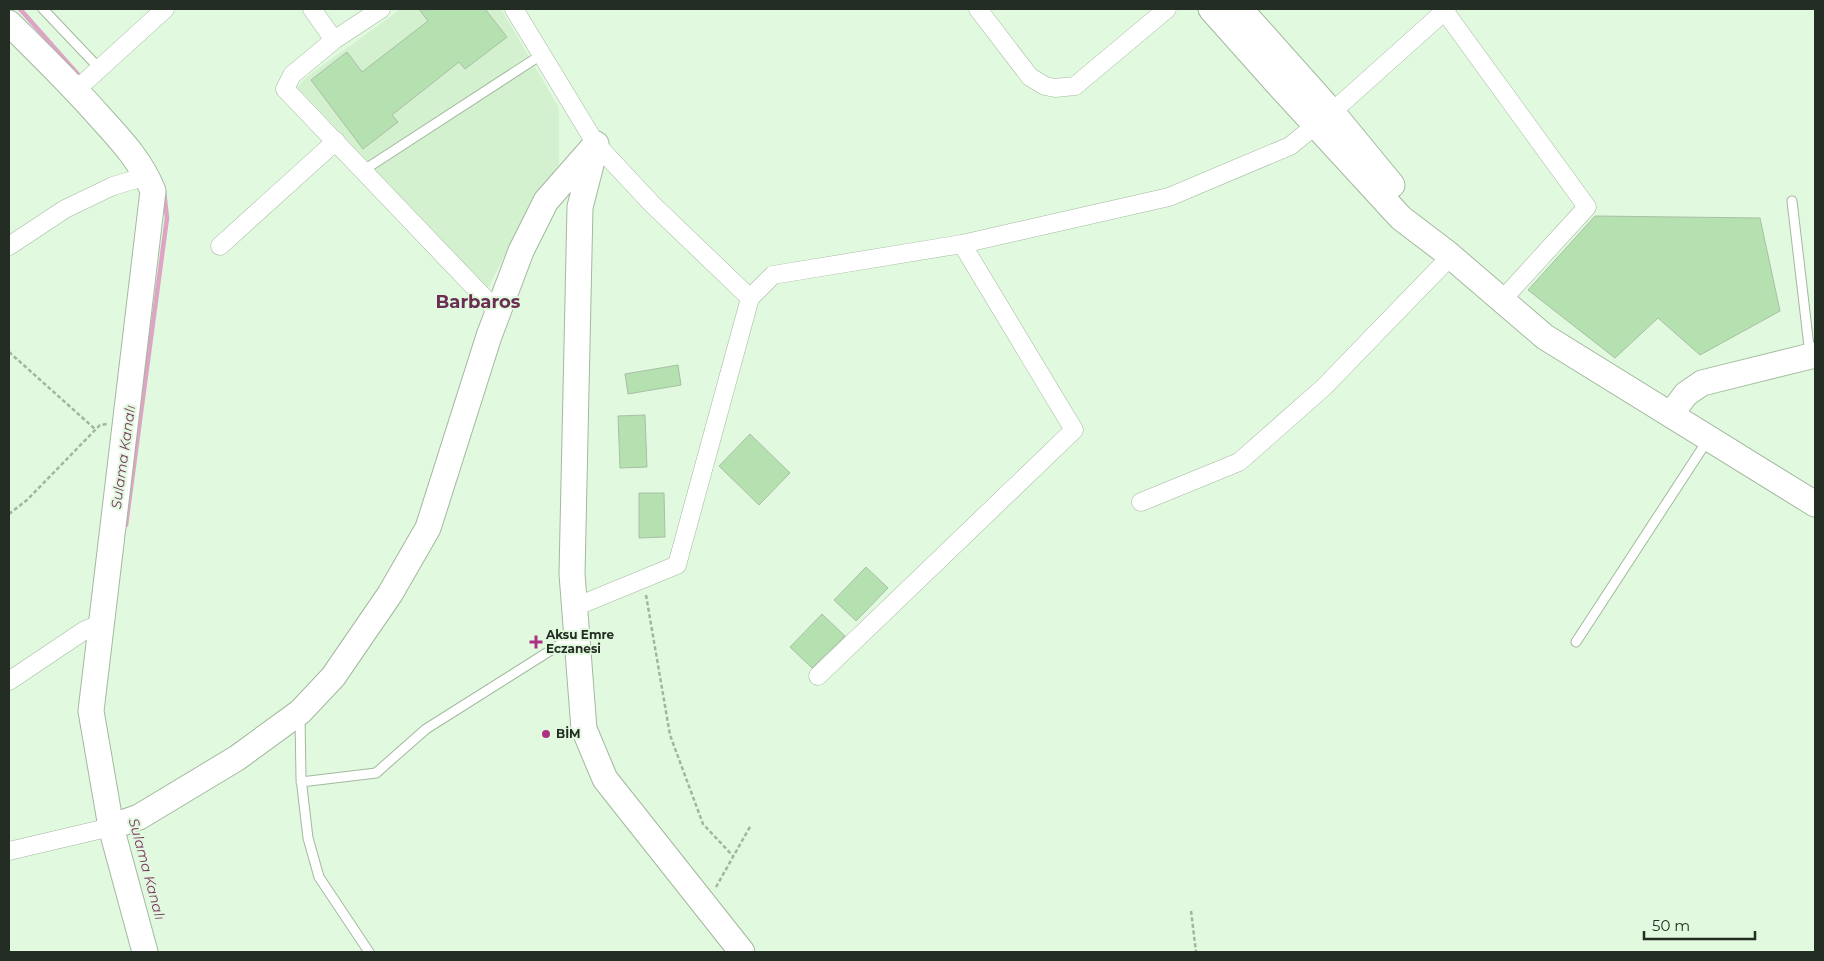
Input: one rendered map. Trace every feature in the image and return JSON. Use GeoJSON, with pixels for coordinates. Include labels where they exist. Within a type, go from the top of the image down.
{"type":"FeatureCollection","features":[{"type":"Feature","properties":{"kind":"street"},"geometry":{"type":"LineString","coordinates":[[87,80],[165,9]]}},
{"type":"Feature","properties":{"kind":"street"},"geometry":{"type":"LineString","coordinates":[[312,9],[334,40]]}},
{"type":"Feature","properties":{"kind":"street"},"geometry":{"type":"LineString","coordinates":[[381,9],[334,40],[292,75],[285,88],[497,311]]}},
{"type":"Feature","properties":{"kind":"street"},"geometry":{"type":"LineString","coordinates":[[514,9],[596,144],[652,204],[750,298]]}},
{"type":"Feature","properties":{"kind":"street"},"geometry":{"type":"LineString","coordinates":[[978,9],[1030,77],[1045,86],[1065,88],[1075,86],[1167,9]]}},
{"type":"Feature","properties":{"kind":"street"},"geometry":{"type":"LineString","coordinates":[[1211,9],[1324,119]]}},
{"type":"Feature","properties":{"kind":"street"},"geometry":{"type":"LineString","coordinates":[[1240,9],[1401,218],[1449,255],[1545,337],[1815,504]]}},
{"type":"Feature","properties":{"kind":"street"},"geometry":{"type":"LineString","coordinates":[[575,607],[677,566],[750,298],[774,275],[962,244],[1169,197],[1290,146],[1324,119],[1445,9],[1587,207],[1502,300]]}},
{"type":"Feature","properties":{"kind":"street"},"geometry":{"type":"LineString","coordinates":[[9,23],[87,80],[147,176],[153,191],[91,711],[122,822],[145,952]]}},
{"type":"Feature","properties":{"kind":"street"},"geometry":{"type":"LineString","coordinates":[[220,246],[336,140]]}},
{"type":"Feature","properties":{"kind":"street"},"geometry":{"type":"LineString","coordinates":[[12,846],[122,822],[237,758],[300,712],[338,670],[390,594],[428,528],[497,311],[521,251],[546,201],[596,144]]}},
{"type":"Feature","properties":{"kind":"street"},"geometry":{"type":"LineString","coordinates":[[596,144],[580,207],[572,574],[584,729],[605,779],[742,952]]}},
{"type":"Feature","properties":{"kind":"street"},"geometry":{"type":"LineString","coordinates":[[9,246],[65,209],[113,186],[147,176]]}},
{"type":"Feature","properties":{"kind":"street"},"geometry":{"type":"LineString","coordinates":[[818,676],[1074,430],[962,244]]}},
{"type":"Feature","properties":{"kind":"street"},"geometry":{"type":"LineString","coordinates":[[1141,502],[1239,462],[1324,387],[1449,255]]}},
{"type":"Feature","properties":{"kind":"street"},"geometry":{"type":"LineString","coordinates":[[1671,414],[1686,394],[1702,383],[1813,355]]}},
{"type":"Feature","properties":{"kind":"street"},"geometry":{"type":"LineString","coordinates":[[9,681],[85,630],[102,623]]}},
{"type":"Feature","properties":{"kind":"lane"},"geometry":{"type":"LineString","coordinates":[[43,9],[87,80]]}},
{"type":"Feature","properties":{"kind":"lane"},"geometry":{"type":"LineString","coordinates":[[364,170],[541,55]]}},
{"type":"Feature","properties":{"kind":"lane"},"geometry":{"type":"LineString","coordinates":[[1792,201],[1813,355]]}},
{"type":"Feature","properties":{"kind":"lane"},"geometry":{"type":"LineString","coordinates":[[1576,642],[1709,438]]}},
{"type":"Feature","properties":{"kind":"lane"},"geometry":{"type":"LineString","coordinates":[[301,782],[376,773],[426,729],[577,634]]}},
{"type":"Feature","properties":{"kind":"lane"},"geometry":{"type":"LineString","coordinates":[[300,712],[301,782],[308,838],[319,878],[369,952]]}},
{"type":"Feature","properties":{"kind":"path"},"geometry":{"type":"LineString","coordinates":[[9,352],[95,429]]}},
{"type":"Feature","properties":{"kind":"path"},"geometry":{"type":"LineString","coordinates":[[9,514],[28,500],[100,425],[126,422]]}},
{"type":"Feature","properties":{"kind":"path"},"geometry":{"type":"LineString","coordinates":[[643,579],[670,735],[703,824],[734,856]]}},
{"type":"Feature","properties":{"kind":"path"},"geometry":{"type":"LineString","coordinates":[[705,906],[751,825]]}},
{"type":"Feature","properties":{"kind":"path"},"geometry":{"type":"LineString","coordinates":[[1191,911],[1196,952]]}},
{"type":"Feature","properties":{"kind":"shaded area"},"geometry":{"type":"Polygon","coordinates":[[[401,9],[501,9],[559,108],[559,164],[512,240],[488,288],[297,87],[308,76],[401,9]]]}},
{"type":"Feature","properties":{"kind":"building"},"geometry":{"type":"Polygon","coordinates":[[[419,9],[485,9],[507,37],[465,69],[459,62],[392,115],[398,122],[363,149],[311,80],[347,52],[362,72],[428,21],[419,9]]]}},
{"type":"Feature","properties":{"kind":"building"},"geometry":{"type":"Polygon","coordinates":[[[1595,216],[1760,218],[1780,311],[1700,355],[1658,318],[1615,358],[1528,290],[1595,216]]]}},
{"type":"Feature","properties":{"kind":"building"},"geometry":{"type":"Polygon","coordinates":[[[678,365],[681,385],[628,394],[625,374],[678,365]]]}},
{"type":"Feature","properties":{"kind":"building"},"geometry":{"type":"Polygon","coordinates":[[[645,415],[647,467],[620,468],[618,416],[645,415]]]}},
{"type":"Feature","properties":{"kind":"building"},"geometry":{"type":"Polygon","coordinates":[[[750,434],[790,473],[759,505],[719,466],[750,434]]]}},
{"type":"Feature","properties":{"kind":"building"},"geometry":{"type":"Polygon","coordinates":[[[639,493],[664,493],[665,537],[639,538],[639,493]]]}},
{"type":"Feature","properties":{"kind":"building"},"geometry":{"type":"Polygon","coordinates":[[[866,567],[888,588],[856,621],[834,600],[866,567]]]}},
{"type":"Feature","properties":{"kind":"building"},"geometry":{"type":"Polygon","coordinates":[[[822,614],[845,636],[812,668],[790,647],[822,614]]]}},
{"type":"Feature","properties":{"kind":"waterway","name":"Sulama Kanalı"},"geometry":{"type":"LineString","coordinates":[[20,9],[82,79]]}},
{"type":"Feature","properties":{"kind":"waterway","name":"Sulama Kanalı"},"geometry":{"type":"LineString","coordinates":[[126,525],[167,218],[164,191]]}},
{"type":"Feature","properties":{"kind":"place","name":"Aksu Emre Eczanesi"},"geometry":{"type":"Point","coordinates":[536,642]}},
{"type":"Feature","properties":{"kind":"place","name":"BİM"},"geometry":{"type":"Point","coordinates":[546,734]}},
{"type":"Feature","properties":{"kind":"district","name":"Barbaros"},"geometry":{"type":"Point","coordinates":[478,302]}}]}
